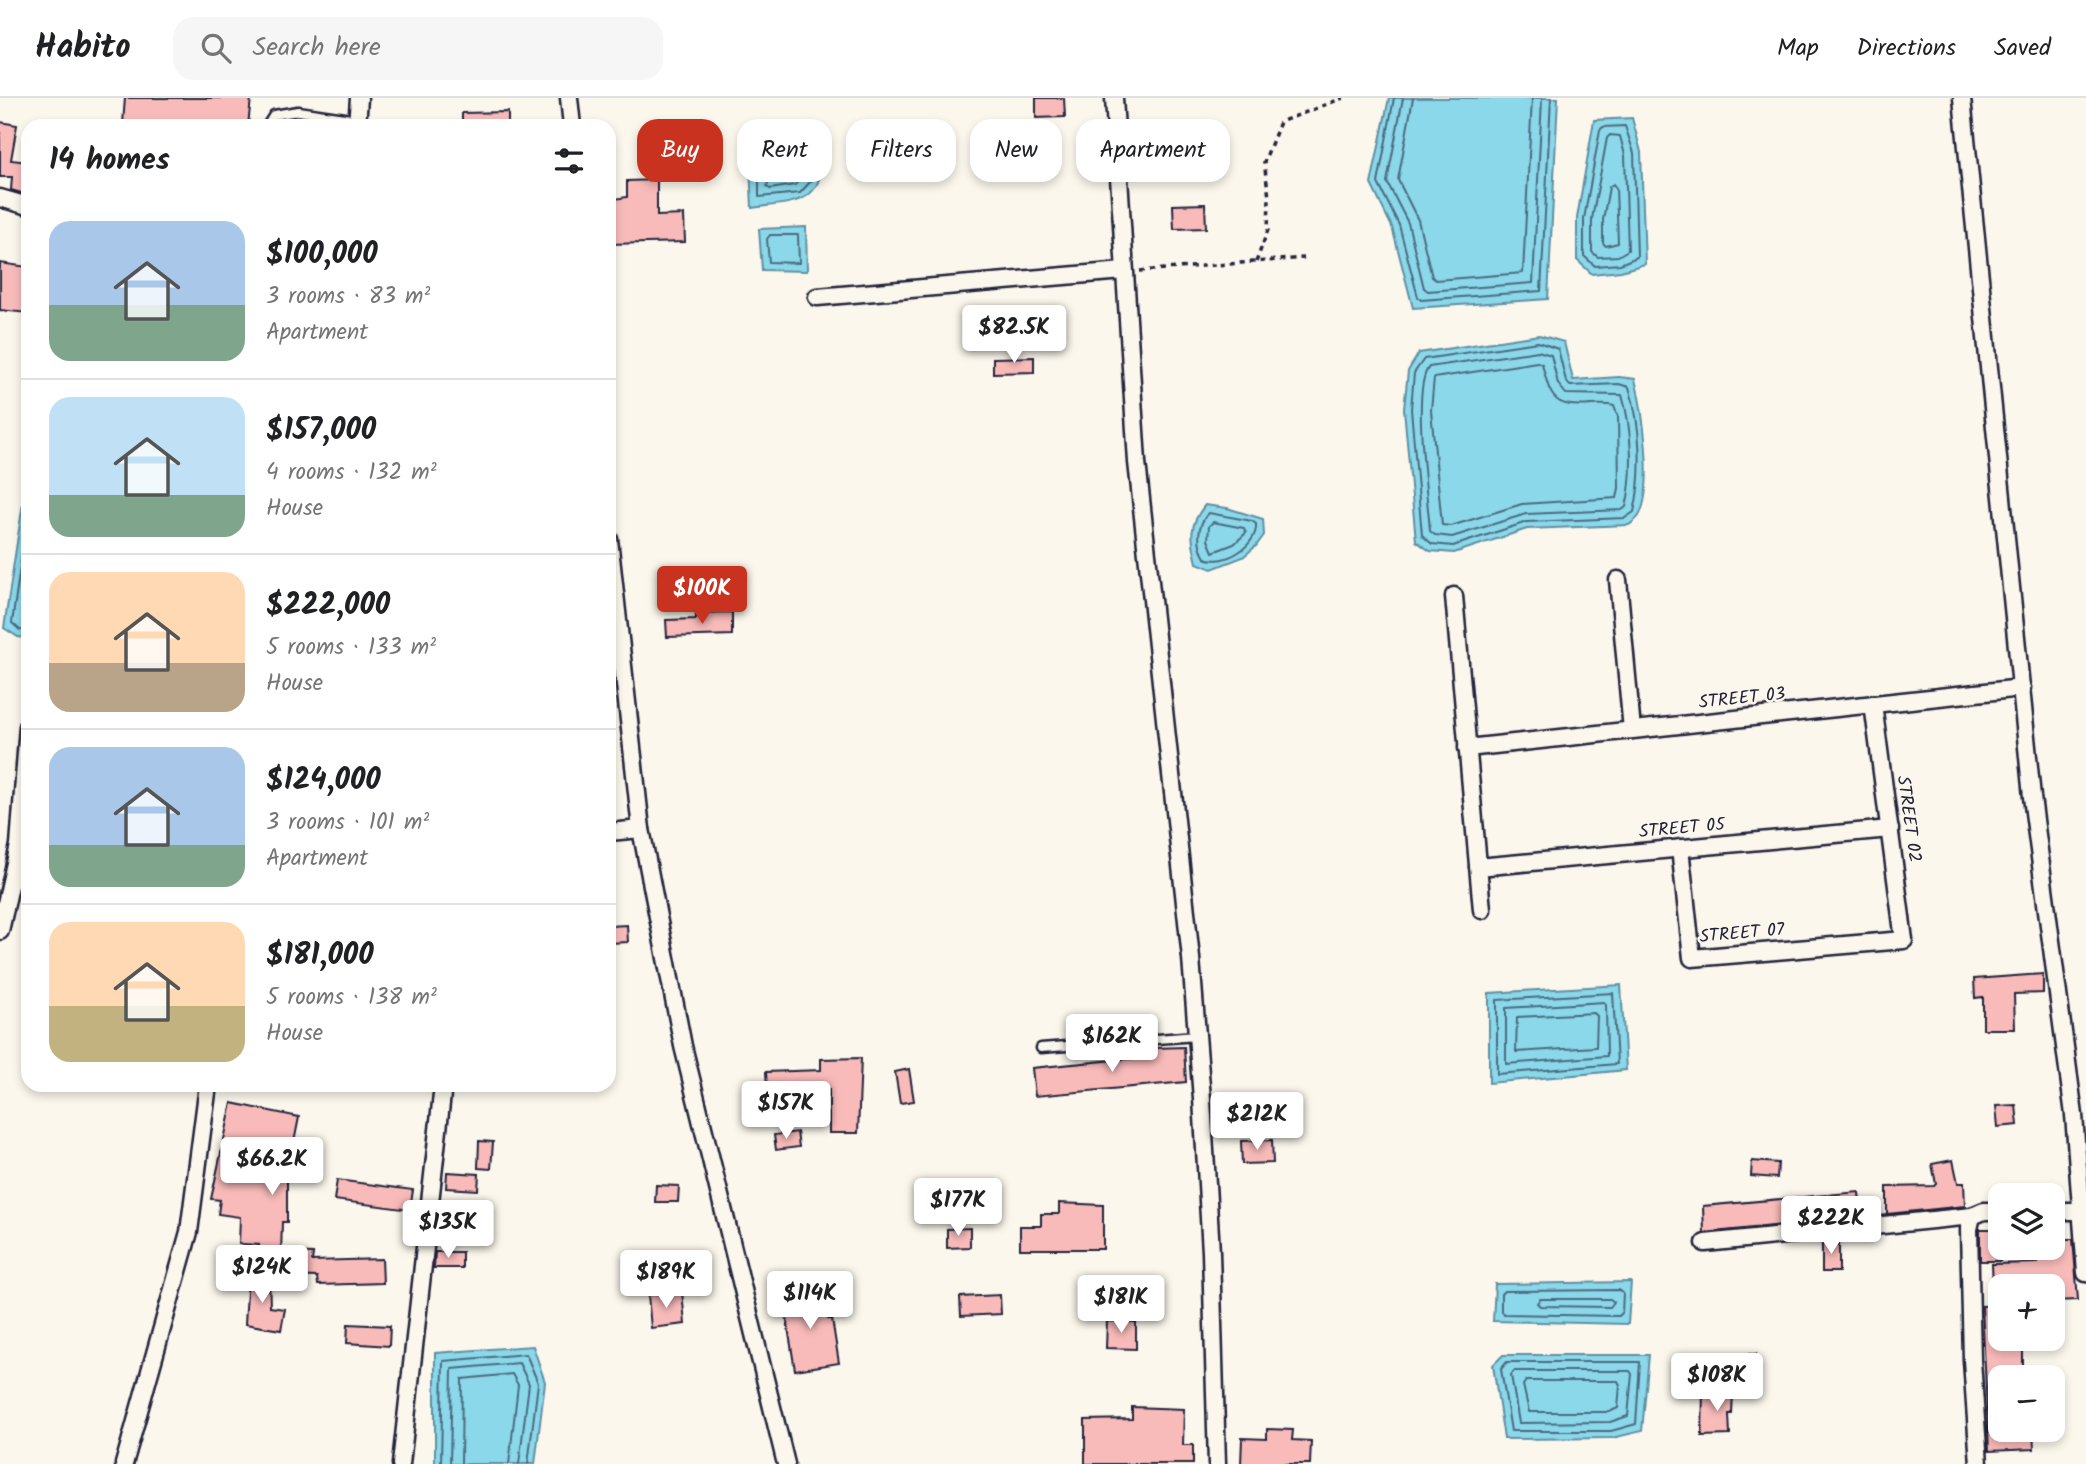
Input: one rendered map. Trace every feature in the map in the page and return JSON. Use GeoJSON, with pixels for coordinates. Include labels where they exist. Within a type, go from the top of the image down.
{"type":"FeatureCollection","features":[{"type":"Feature","properties":{"kind":"street"},"geometry":{"type":"LineString","coordinates":[[357,119],[359,98]]}},
{"type":"Feature","properties":{"kind":"street"},"geometry":{"type":"LineString","coordinates":[[569,98],[571,119]]}},
{"type":"Feature","properties":{"kind":"street"},"geometry":{"type":"LineString","coordinates":[[1114,98],[1137,462],[1196,1036],[1211,1252],[1217,1464]]}},
{"type":"Feature","properties":{"kind":"street"},"geometry":{"type":"LineString","coordinates":[[1962,98],[2034,809],[2074,1115],[2086,1273]]}},
{"type":"Feature","properties":{"kind":"street"},"geometry":{"type":"LineString","coordinates":[[0,198],[21,203]]}},
{"type":"Feature","properties":{"kind":"street"},"geometry":{"type":"LineString","coordinates":[[817,297],[1124,271]]}},
{"type":"Feature","properties":{"kind":"street"},"geometry":{"type":"LineString","coordinates":[[1618,580],[1632,730]]}},
{"type":"Feature","properties":{"kind":"street"},"geometry":{"type":"LineString","coordinates":[[1454,596],[1482,910]]}},
{"type":"Feature","properties":{"kind":"street"},"geometry":{"type":"LineString","coordinates":[[616,604],[640,829],[683,1046],[786,1464]]}},
{"type":"Feature","properties":{"kind":"street","name":"STREET 03"},"geometry":{"type":"LineString","coordinates":[[1467,748],[2022,688]]}},
{"type":"Feature","properties":{"kind":"street","name":"STREET 02"},"geometry":{"type":"LineString","coordinates":[[1873,704],[1904,940]]}},
{"type":"Feature","properties":{"kind":"street"},"geometry":{"type":"LineString","coordinates":[[0,931],[19,845],[21,819]]}},
{"type":"Feature","properties":{"kind":"street"},"geometry":{"type":"LineString","coordinates":[[616,831],[640,829]]}},
{"type":"Feature","properties":{"kind":"street","name":"STREET 05"},"geometry":{"type":"LineString","coordinates":[[1478,867],[1890,829]]}},
{"type":"Feature","properties":{"kind":"street","name":"STREET 07"},"geometry":{"type":"LineString","coordinates":[[1680,848],[1692,958],[1904,940]]}},
{"type":"Feature","properties":{"kind":"street"},"geometry":{"type":"LineString","coordinates":[[124,1464],[189,1232],[207,1092]]}},
{"type":"Feature","properties":{"kind":"street"},"geometry":{"type":"LineString","coordinates":[[401,1464],[442,1092]]}},
{"type":"Feature","properties":{"kind":"street"},"geometry":{"type":"LineString","coordinates":[[1705,1243],[1972,1216],[1988,1211]]}},
{"type":"Feature","properties":{"kind":"street"},"geometry":{"type":"LineString","coordinates":[[2065,1211],[2083,1211]]}},
{"type":"Feature","properties":{"kind":"street"},"geometry":{"type":"LineString","coordinates":[[1972,1216],[1969,1229],[1972,1360],[1979,1464]]}},
{"type":"Feature","properties":{"kind":"lane"},"geometry":{"type":"LineString","coordinates":[[271,119],[274,115],[298,111],[337,119]]}},
{"type":"Feature","properties":{"kind":"lane"},"geometry":{"type":"LineString","coordinates":[[1041,1048],[1196,1036]]}},
{"type":"Feature","properties":{"kind":"path"},"geometry":{"type":"LineString","coordinates":[[1256,262],[1268,230],[1269,197],[1264,162],[1280,122],[1343,98]]}},
{"type":"Feature","properties":{"kind":"path"},"geometry":{"type":"LineString","coordinates":[[1124,271],[1304,258]]}},
{"type":"Feature","properties":{"kind":"water"},"geometry":{"type":"Polygon","coordinates":[[[1389,98],[1558,98],[1548,299],[1413,308],[1392,227],[1371,184],[1389,98]]]}},
{"type":"Feature","properties":{"kind":"water"},"geometry":{"type":"Polygon","coordinates":[[[1632,118],[1641,152],[1645,264],[1621,271],[1592,274],[1577,260],[1577,218],[1594,120],[1632,118]]]}},
{"type":"Feature","properties":{"kind":"water"},"geometry":{"type":"Polygon","coordinates":[[[751,182],[817,182],[809,194],[790,203],[752,208],[751,182]]]}},
{"type":"Feature","properties":{"kind":"water"},"geometry":{"type":"Polygon","coordinates":[[[806,227],[807,271],[762,270],[759,229],[806,227]]]}},
{"type":"Feature","properties":{"kind":"water"},"geometry":{"type":"Polygon","coordinates":[[[1539,335],[1564,342],[1573,380],[1619,377],[1635,379],[1644,428],[1647,467],[1644,501],[1639,516],[1629,525],[1527,529],[1454,553],[1430,551],[1416,541],[1404,409],[1408,371],[1419,353],[1539,335]]]}},
{"type":"Feature","properties":{"kind":"water"},"geometry":{"type":"Polygon","coordinates":[[[1205,505],[1227,508],[1263,519],[1264,535],[1243,557],[1212,569],[1197,563],[1192,533],[1196,519],[1205,505]]]}},
{"type":"Feature","properties":{"kind":"water"},"geometry":{"type":"Polygon","coordinates":[[[21,516],[21,637],[4,628],[21,516]]]}},
{"type":"Feature","properties":{"kind":"water"},"geometry":{"type":"Polygon","coordinates":[[[1621,985],[1626,1070],[1489,1083],[1489,993],[1621,985]]]}},
{"type":"Feature","properties":{"kind":"water"},"geometry":{"type":"Polygon","coordinates":[[[1631,1282],[1628,1324],[1493,1321],[1495,1284],[1631,1282]]]}},
{"type":"Feature","properties":{"kind":"water"},"geometry":{"type":"Polygon","coordinates":[[[533,1346],[545,1382],[535,1464],[435,1464],[435,1353],[533,1346]]]}},
{"type":"Feature","properties":{"kind":"water"},"geometry":{"type":"Polygon","coordinates":[[[1503,1355],[1649,1355],[1642,1431],[1612,1438],[1504,1439],[1493,1365],[1503,1355]]]}},
{"type":"Feature","properties":{"kind":"building"},"geometry":{"type":"Polygon","coordinates":[[[125,98],[251,98],[249,119],[123,119],[125,98]]]}},
{"type":"Feature","properties":{"kind":"building"},"geometry":{"type":"Polygon","coordinates":[[[1036,98],[1064,98],[1065,117],[1036,118],[1036,98]]]}},
{"type":"Feature","properties":{"kind":"building"},"geometry":{"type":"Polygon","coordinates":[[[508,112],[508,119],[462,119],[462,113],[508,112]]]}},
{"type":"Feature","properties":{"kind":"building"},"geometry":{"type":"Polygon","coordinates":[[[0,122],[17,125],[11,160],[21,161],[21,193],[11,190],[12,177],[0,177],[0,122]]]}},
{"type":"Feature","properties":{"kind":"building"},"geometry":{"type":"Polygon","coordinates":[[[627,181],[657,182],[657,216],[684,215],[685,242],[616,244],[616,199],[627,197],[627,181]]]}},
{"type":"Feature","properties":{"kind":"building"},"geometry":{"type":"Polygon","coordinates":[[[1205,204],[1206,228],[1174,229],[1173,205],[1205,204]]]}},
{"type":"Feature","properties":{"kind":"building"},"geometry":{"type":"Polygon","coordinates":[[[0,263],[21,266],[21,312],[0,310],[0,263]]]}},
{"type":"Feature","properties":{"kind":"building"},"geometry":{"type":"Polygon","coordinates":[[[1034,357],[1034,372],[993,373],[993,358],[1034,357]]]}},
{"type":"Feature","properties":{"kind":"building"},"geometry":{"type":"Polygon","coordinates":[[[732,612],[732,635],[667,637],[666,620],[696,619],[696,613],[732,612]]]}},
{"type":"Feature","properties":{"kind":"building"},"geometry":{"type":"Polygon","coordinates":[[[627,925],[628,942],[616,943],[616,926],[627,925]]]}},
{"type":"Feature","properties":{"kind":"building"},"geometry":{"type":"Polygon","coordinates":[[[2043,974],[2043,993],[2014,994],[2015,1029],[1983,1029],[1983,997],[1975,998],[1974,979],[2043,974]]]}},
{"type":"Feature","properties":{"kind":"building"},"geometry":{"type":"Polygon","coordinates":[[[1184,1047],[1186,1082],[1035,1096],[1032,1068],[1155,1056],[1155,1048],[1184,1047]]]}},
{"type":"Feature","properties":{"kind":"building"},"geometry":{"type":"Polygon","coordinates":[[[861,1058],[858,1133],[829,1133],[829,1089],[821,1089],[821,1085],[767,1088],[766,1072],[821,1070],[821,1059],[861,1058]]]}},
{"type":"Feature","properties":{"kind":"building"},"geometry":{"type":"Polygon","coordinates":[[[909,1069],[914,1101],[900,1103],[895,1072],[909,1069]]]}},
{"type":"Feature","properties":{"kind":"building"},"geometry":{"type":"Polygon","coordinates":[[[232,1103],[299,1117],[287,1178],[287,1222],[282,1222],[281,1253],[313,1254],[312,1261],[382,1259],[383,1283],[318,1285],[317,1277],[258,1275],[259,1245],[239,1244],[240,1217],[218,1214],[220,1200],[211,1199],[232,1103]]]}},
{"type":"Feature","properties":{"kind":"building"},"geometry":{"type":"Polygon","coordinates":[[[2016,1105],[2018,1125],[1998,1127],[1996,1106],[2016,1105]]]}},
{"type":"Feature","properties":{"kind":"building"},"geometry":{"type":"Polygon","coordinates":[[[797,1132],[799,1147],[776,1150],[774,1135],[797,1132]]]}},
{"type":"Feature","properties":{"kind":"building"},"geometry":{"type":"Polygon","coordinates":[[[1272,1140],[1273,1163],[1242,1164],[1241,1141],[1272,1140]]]}},
{"type":"Feature","properties":{"kind":"building"},"geometry":{"type":"Polygon","coordinates":[[[479,1141],[493,1142],[491,1169],[478,1168],[479,1141]]]}},
{"type":"Feature","properties":{"kind":"building"},"geometry":{"type":"Polygon","coordinates":[[[1953,1160],[1958,1183],[1964,1183],[1965,1206],[1887,1214],[1887,1187],[1934,1186],[1936,1184],[1932,1164],[1953,1160]]]}},
{"type":"Feature","properties":{"kind":"building"},"geometry":{"type":"Polygon","coordinates":[[[1752,1161],[1778,1163],[1777,1178],[1751,1176],[1752,1161]]]}},
{"type":"Feature","properties":{"kind":"building"},"geometry":{"type":"Polygon","coordinates":[[[447,1172],[479,1174],[478,1190],[446,1188],[447,1172]]]}},
{"type":"Feature","properties":{"kind":"building"},"geometry":{"type":"Polygon","coordinates":[[[337,1180],[413,1190],[410,1210],[334,1200],[337,1180]]]}},
{"type":"Feature","properties":{"kind":"building"},"geometry":{"type":"Polygon","coordinates":[[[656,1185],[679,1186],[678,1202],[655,1202],[656,1185]]]}},
{"type":"Feature","properties":{"kind":"building"},"geometry":{"type":"Polygon","coordinates":[[[1859,1192],[1861,1217],[1704,1233],[1703,1206],[1859,1192]]]}},
{"type":"Feature","properties":{"kind":"building"},"geometry":{"type":"Polygon","coordinates":[[[1059,1203],[1103,1205],[1103,1249],[1020,1249],[1020,1226],[1041,1226],[1041,1214],[1059,1214],[1059,1203]]]}},
{"type":"Feature","properties":{"kind":"building"},"geometry":{"type":"Polygon","coordinates":[[[970,1228],[970,1247],[947,1248],[947,1229],[970,1228]]]}},
{"type":"Feature","properties":{"kind":"building"},"geometry":{"type":"Polygon","coordinates":[[[1980,1229],[1988,1229],[1988,1260],[2000,1261],[1980,1261],[1980,1229]]]}},
{"type":"Feature","properties":{"kind":"building"},"geometry":{"type":"Polygon","coordinates":[[[2065,1239],[2073,1239],[2078,1300],[2065,1301],[2065,1274],[1992,1274],[1992,1264],[2038,1263],[2038,1260],[2065,1260],[2065,1239]]]}},
{"type":"Feature","properties":{"kind":"building"},"geometry":{"type":"Polygon","coordinates":[[[1839,1240],[1839,1272],[1822,1272],[1822,1242],[1839,1240]]]}},
{"type":"Feature","properties":{"kind":"building"},"geometry":{"type":"Polygon","coordinates":[[[435,1252],[462,1252],[462,1268],[434,1268],[435,1252]]]}},
{"type":"Feature","properties":{"kind":"building"},"geometry":{"type":"Polygon","coordinates":[[[248,1276],[269,1276],[270,1307],[285,1309],[281,1330],[245,1324],[248,1276]]]}},
{"type":"Feature","properties":{"kind":"building"},"geometry":{"type":"Polygon","coordinates":[[[821,1289],[828,1319],[832,1319],[839,1363],[795,1370],[783,1297],[821,1289]]]}},
{"type":"Feature","properties":{"kind":"building"},"geometry":{"type":"Polygon","coordinates":[[[682,1291],[685,1324],[651,1328],[648,1295],[682,1291]]]}},
{"type":"Feature","properties":{"kind":"building"},"geometry":{"type":"Polygon","coordinates":[[[1000,1295],[1001,1314],[961,1316],[960,1297],[1000,1295]]]}},
{"type":"Feature","properties":{"kind":"building"},"geometry":{"type":"Polygon","coordinates":[[[1982,1306],[1988,1306],[1988,1351],[2023,1351],[2023,1365],[1988,1365],[1988,1430],[1982,1306]]]}},
{"type":"Feature","properties":{"kind":"building"},"geometry":{"type":"Polygon","coordinates":[[[1107,1321],[1136,1322],[1136,1349],[1106,1348],[1107,1321]]]}},
{"type":"Feature","properties":{"kind":"building"},"geometry":{"type":"Polygon","coordinates":[[[348,1324],[390,1326],[389,1346],[347,1343],[348,1324]]]}},
{"type":"Feature","properties":{"kind":"building"},"geometry":{"type":"Polygon","coordinates":[[[1728,1354],[1756,1354],[1757,1381],[1728,1382],[1728,1354]]]}},
{"type":"Feature","properties":{"kind":"building"},"geometry":{"type":"Polygon","coordinates":[[[1703,1390],[1733,1391],[1732,1414],[1729,1414],[1730,1435],[1702,1436],[1703,1390]]]}},
{"type":"Feature","properties":{"kind":"building"},"geometry":{"type":"Polygon","coordinates":[[[1132,1407],[1184,1409],[1183,1445],[1193,1445],[1193,1464],[1085,1464],[1085,1420],[1132,1419],[1132,1407]]]}},
{"type":"Feature","properties":{"kind":"building"},"geometry":{"type":"Polygon","coordinates":[[[1267,1429],[1293,1430],[1292,1440],[1311,1441],[1310,1464],[1241,1464],[1242,1438],[1267,1439],[1267,1429]]]}},
{"type":"Feature","properties":{"kind":"building"},"geometry":{"type":"Polygon","coordinates":[[[1989,1442],[2034,1442],[2034,1449],[1989,1451],[1989,1442]]]}}]}
